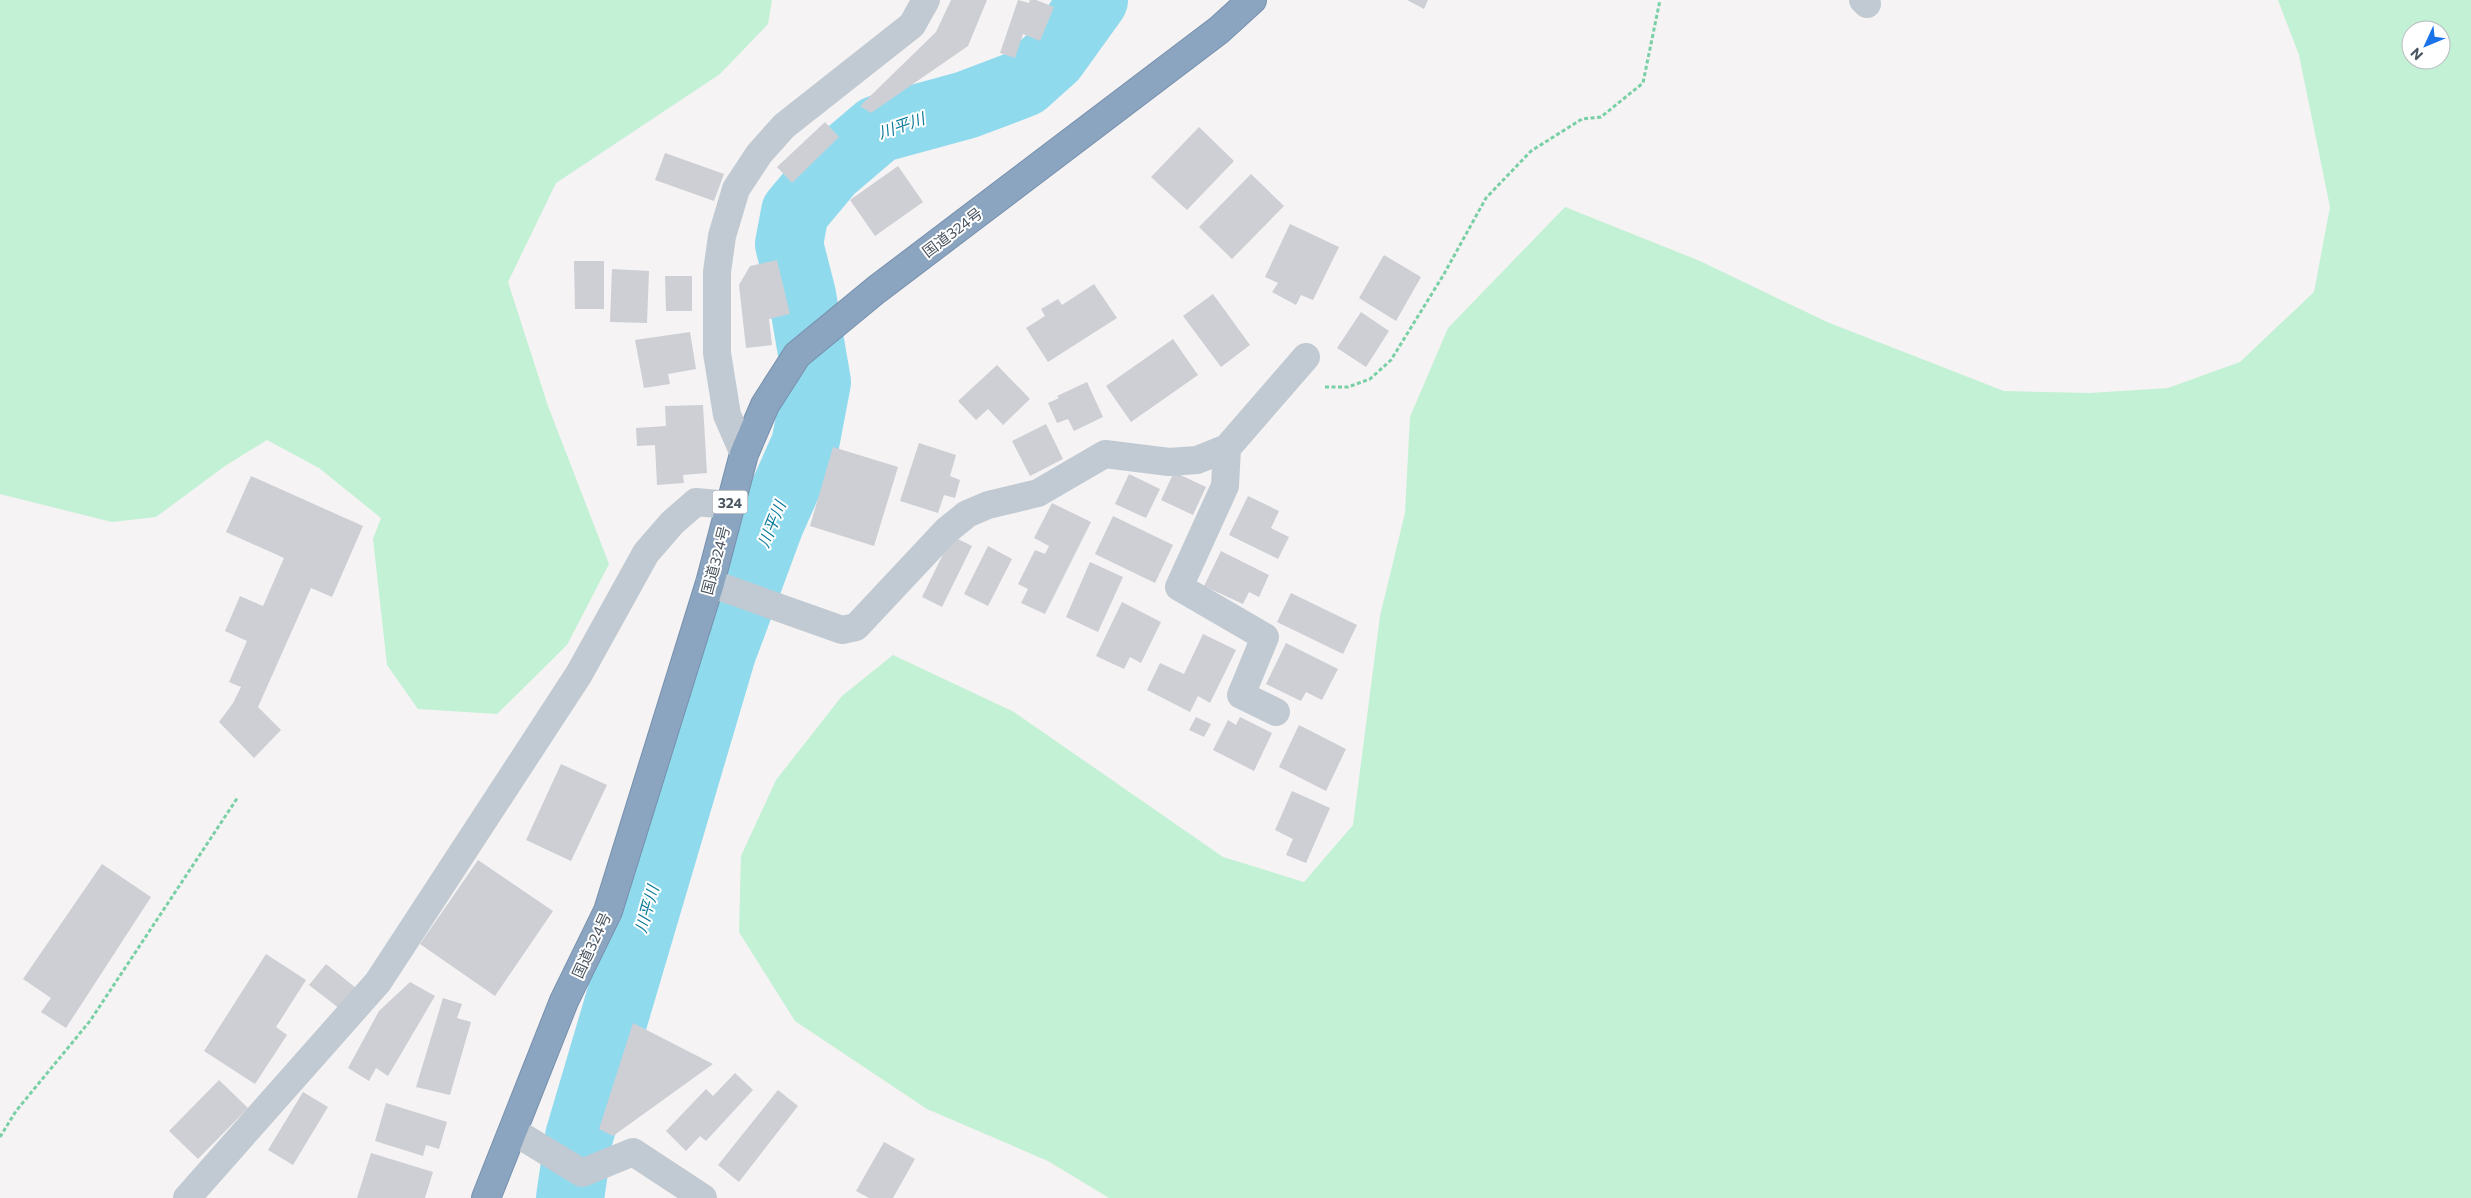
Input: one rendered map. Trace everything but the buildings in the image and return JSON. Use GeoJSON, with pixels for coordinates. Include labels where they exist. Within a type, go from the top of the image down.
{"type":"FeatureCollection","features":[{"type":"Feature","properties":{"kind":"highway","name":"国道324号"},"geometry":{"type":"LineString","coordinates":[[486,1198],[564,1001],[608,910],[710,583],[744,454],[765,405],[797,355],[876,290],[1219,30],[1252,0]]}},
{"type":"Feature","properties":{"kind":"street"},"geometry":{"type":"LineString","coordinates":[[744,454],[727,415],[716,354],[717,272],[722,236],[736,189],[759,154],[784,126],[912,25],[926,0]]}},
{"type":"Feature","properties":{"kind":"street"},"geometry":{"type":"LineString","coordinates":[[710,583],[842,630],[856,627],[946,531],[967,514],[988,504],[1038,493],[1105,454],[1169,462],[1197,460],[1226,448],[1306,357]]}},
{"type":"Feature","properties":{"kind":"street"},"geometry":{"type":"LineString","coordinates":[[1226,448],[1226,486],[1179,587],[1266,637],[1241,695],[1276,712]]}},
{"type":"Feature","properties":{"kind":"street"},"geometry":{"type":"LineString","coordinates":[[187,1198],[378,982],[579,674],[646,553],[672,523],[696,502],[730,505]]}},
{"type":"Feature","properties":{"kind":"street"},"geometry":{"type":"LineString","coordinates":[[513,1131],[582,1173],[633,1152],[703,1198]]}},
{"type":"Feature","properties":{"kind":"path"},"geometry":{"type":"LineString","coordinates":[[1280,388],[1348,387],[1370,378],[1391,360],[1486,198],[1531,150],[1582,119],[1601,116],[1644,83],[1660,0]]}},
{"type":"Feature","properties":{"kind":"path"},"geometry":{"type":"LineString","coordinates":[[0,1137],[16,1111],[90,1021],[238,796]]}},
{"type":"Feature","properties":{"kind":"green space"},"geometry":{"type":"Polygon","coordinates":[[[0,0],[772,0],[768,24],[720,74],[556,183],[508,282],[548,406],[609,564],[567,645],[497,714],[418,709],[387,665],[373,539],[381,518],[319,468],[267,440],[225,466],[156,517],[112,522],[0,494],[0,0]]]}},
{"type":"Feature","properties":{"kind":"green space"},"geometry":{"type":"Polygon","coordinates":[[[2278,0],[2471,0],[2471,1198],[1109,1198],[1048,1161],[927,1109],[795,1021],[739,932],[741,856],[776,780],[842,696],[893,655],[1014,712],[1223,857],[1304,882],[1353,825],[1380,616],[1405,513],[1410,417],[1448,328],[1565,207],[1700,261],[1827,322],[2004,391],[2090,393],[2168,388],[2240,362],[2314,292],[2330,207],[2299,55],[2278,0]]]}},
{"type":"Feature","properties":{"kind":"waterway","name":"川平川"},"geometry":{"type":"LineString","coordinates":[[570,1198],[579,1137],[722,653],[771,521],[805,445],[817,382],[802,295],[789,244],[795,212],[831,169],[878,129],[966,105],[1024,83],[1053,57],[1094,0]]}}]}
